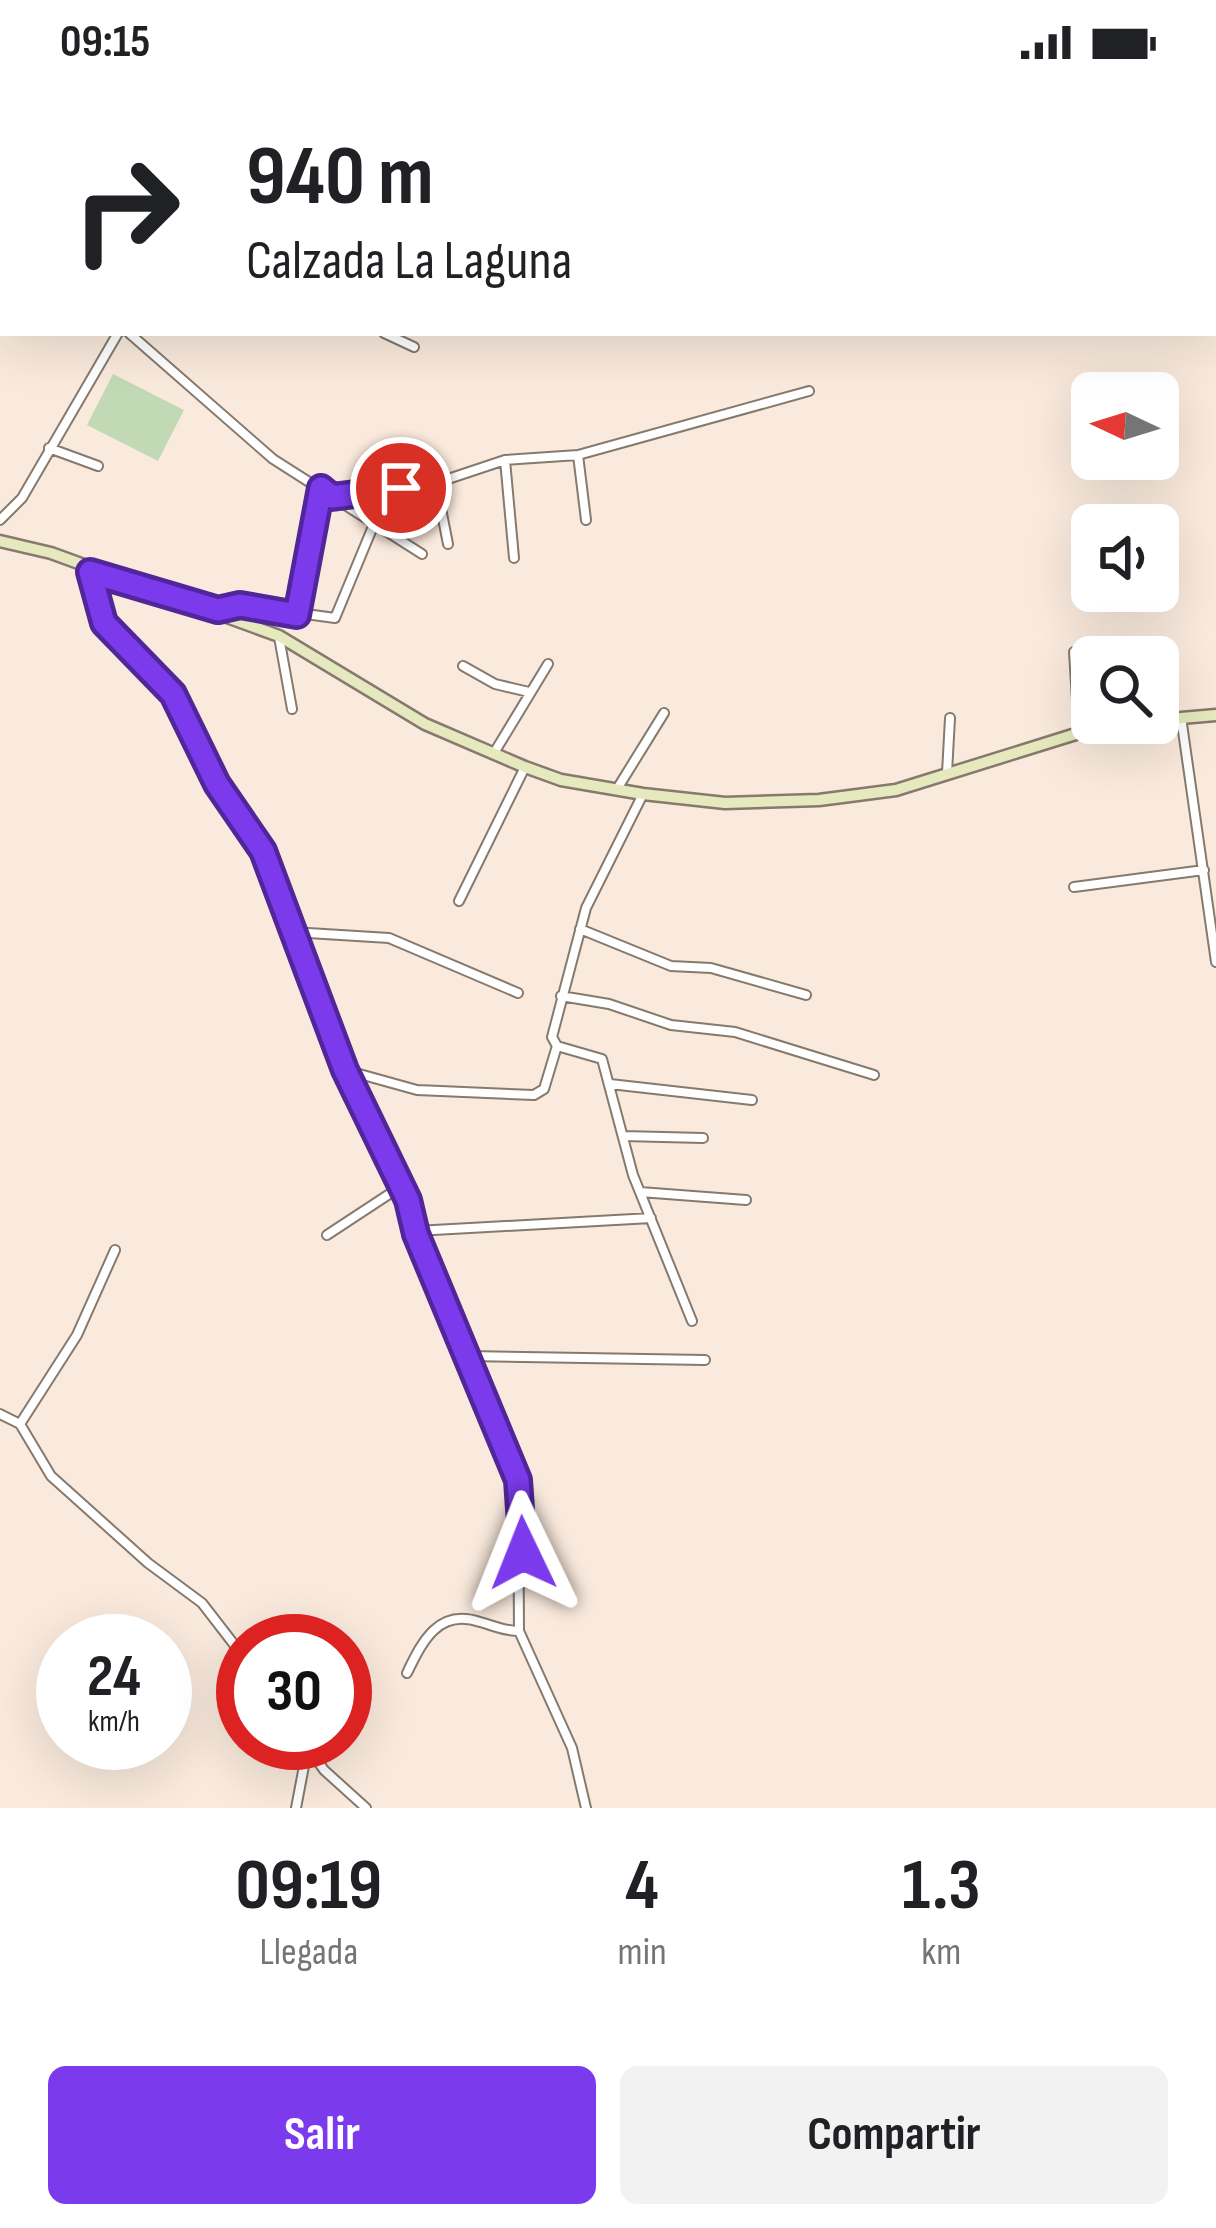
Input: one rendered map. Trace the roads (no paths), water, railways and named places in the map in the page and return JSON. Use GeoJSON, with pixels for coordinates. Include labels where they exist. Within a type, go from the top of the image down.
{"type":"FeatureCollection","features":[{"type":"Feature","properties":{"kind":"street"},"geometry":{"type":"LineString","coordinates":[[0,520],[22,498],[116,336]]}},
{"type":"Feature","properties":{"kind":"street"},"geometry":{"type":"LineString","coordinates":[[132,336],[223,419],[422,554]]}},
{"type":"Feature","properties":{"kind":"street"},"geometry":{"type":"LineString","coordinates":[[390,336],[414,347]]}},
{"type":"Feature","properties":{"kind":"street"},"geometry":{"type":"LineString","coordinates":[[332,497],[436,483],[505,460],[578,455],[809,391]]}},
{"type":"Feature","properties":{"kind":"street"},"geometry":{"type":"LineString","coordinates":[[49,448],[98,466]]}},
{"type":"Feature","properties":{"kind":"street"},"geometry":{"type":"LineString","coordinates":[[578,455],[586,520]]}},
{"type":"Feature","properties":{"kind":"street"},"geometry":{"type":"LineString","coordinates":[[505,460],[514,558]]}},
{"type":"Feature","properties":{"kind":"street"},"geometry":{"type":"LineString","coordinates":[[436,483],[448,544]]}},
{"type":"Feature","properties":{"kind":"street"},"geometry":{"type":"LineString","coordinates":[[297,615],[321,488]]}},
{"type":"Feature","properties":{"kind":"street"},"geometry":{"type":"LineString","coordinates":[[218,610],[240,605],[329,620],[339,615],[374,524]]}},
{"type":"Feature","properties":{"kind":"street"},"geometry":{"type":"LineString","coordinates":[[0,541],[218,610],[278,636],[424,724],[561,780],[725,803],[819,800],[896,790],[1071,735]]}},
{"type":"Feature","properties":{"kind":"street"},"geometry":{"type":"LineString","coordinates":[[90,572],[104,623],[173,694],[217,784],[263,851],[345,1070],[400,1187],[518,1480],[520,1631],[572,1748],[586,1808]]}},
{"type":"Feature","properties":{"kind":"street"},"geometry":{"type":"LineString","coordinates":[[278,636],[292,709]]}},
{"type":"Feature","properties":{"kind":"street"},"geometry":{"type":"LineString","coordinates":[[493,754],[548,664]]}},
{"type":"Feature","properties":{"kind":"street"},"geometry":{"type":"LineString","coordinates":[[463,666],[495,684],[529,692]]}},
{"type":"Feature","properties":{"kind":"street"},"geometry":{"type":"LineString","coordinates":[[617,789],[664,712]]}},
{"type":"Feature","properties":{"kind":"street"},"geometry":{"type":"LineString","coordinates":[[1216,715],[1181,717],[1216,962]]}},
{"type":"Feature","properties":{"kind":"street"},"geometry":{"type":"LineString","coordinates":[[946,773],[950,718]]}},
{"type":"Feature","properties":{"kind":"street"},"geometry":{"type":"LineString","coordinates":[[459,901],[525,767]]}},
{"type":"Feature","properties":{"kind":"street"},"geometry":{"type":"LineString","coordinates":[[345,1070],[416,1090],[534,1095],[550,1078],[560,996],[580,928],[644,794]]}},
{"type":"Feature","properties":{"kind":"street"},"geometry":{"type":"LineString","coordinates":[[1074,887],[1204,870]]}},
{"type":"Feature","properties":{"kind":"street"},"geometry":{"type":"LineString","coordinates":[[580,928],[671,966],[711,968],[806,995]]}},
{"type":"Feature","properties":{"kind":"street"},"geometry":{"type":"LineString","coordinates":[[292,932],[389,938],[518,993]]}},
{"type":"Feature","properties":{"kind":"street"},"geometry":{"type":"LineString","coordinates":[[560,996],[609,1004],[659,1023],[735,1032],[874,1075]]}},
{"type":"Feature","properties":{"kind":"street"},"geometry":{"type":"LineString","coordinates":[[557,1046],[602,1059],[640,1192],[692,1321]]}},
{"type":"Feature","properties":{"kind":"street"},"geometry":{"type":"LineString","coordinates":[[610,1084],[752,1100]]}},
{"type":"Feature","properties":{"kind":"street"},"geometry":{"type":"LineString","coordinates":[[622,1136],[703,1138]]}},
{"type":"Feature","properties":{"kind":"street"},"geometry":{"type":"LineString","coordinates":[[327,1234],[400,1187]]}},
{"type":"Feature","properties":{"kind":"street"},"geometry":{"type":"LineString","coordinates":[[640,1192],[746,1200]]}},
{"type":"Feature","properties":{"kind":"street"},"geometry":{"type":"LineString","coordinates":[[416,1231],[652,1218]]}},
{"type":"Feature","properties":{"kind":"street"},"geometry":{"type":"LineString","coordinates":[[20,1424],[77,1335],[115,1250]]}},
{"type":"Feature","properties":{"kind":"street"},"geometry":{"type":"LineString","coordinates":[[468,1356],[705,1360]]}},
{"type":"Feature","properties":{"kind":"street"},"geometry":{"type":"LineString","coordinates":[[0,1414],[20,1424],[51,1476],[148,1563],[202,1603],[216,1621]]}},
{"type":"Feature","properties":{"kind":"street"},"geometry":{"type":"LineString","coordinates":[[407,1673],[425,1635],[439,1624],[459,1619],[520,1631]]}},
{"type":"Feature","properties":{"kind":"street"},"geometry":{"type":"LineString","coordinates":[[303,1770],[297,1803],[309,1808]]}},
{"type":"Feature","properties":{"kind":"street"},"geometry":{"type":"LineString","coordinates":[[324,1770],[366,1808]]}}]}
